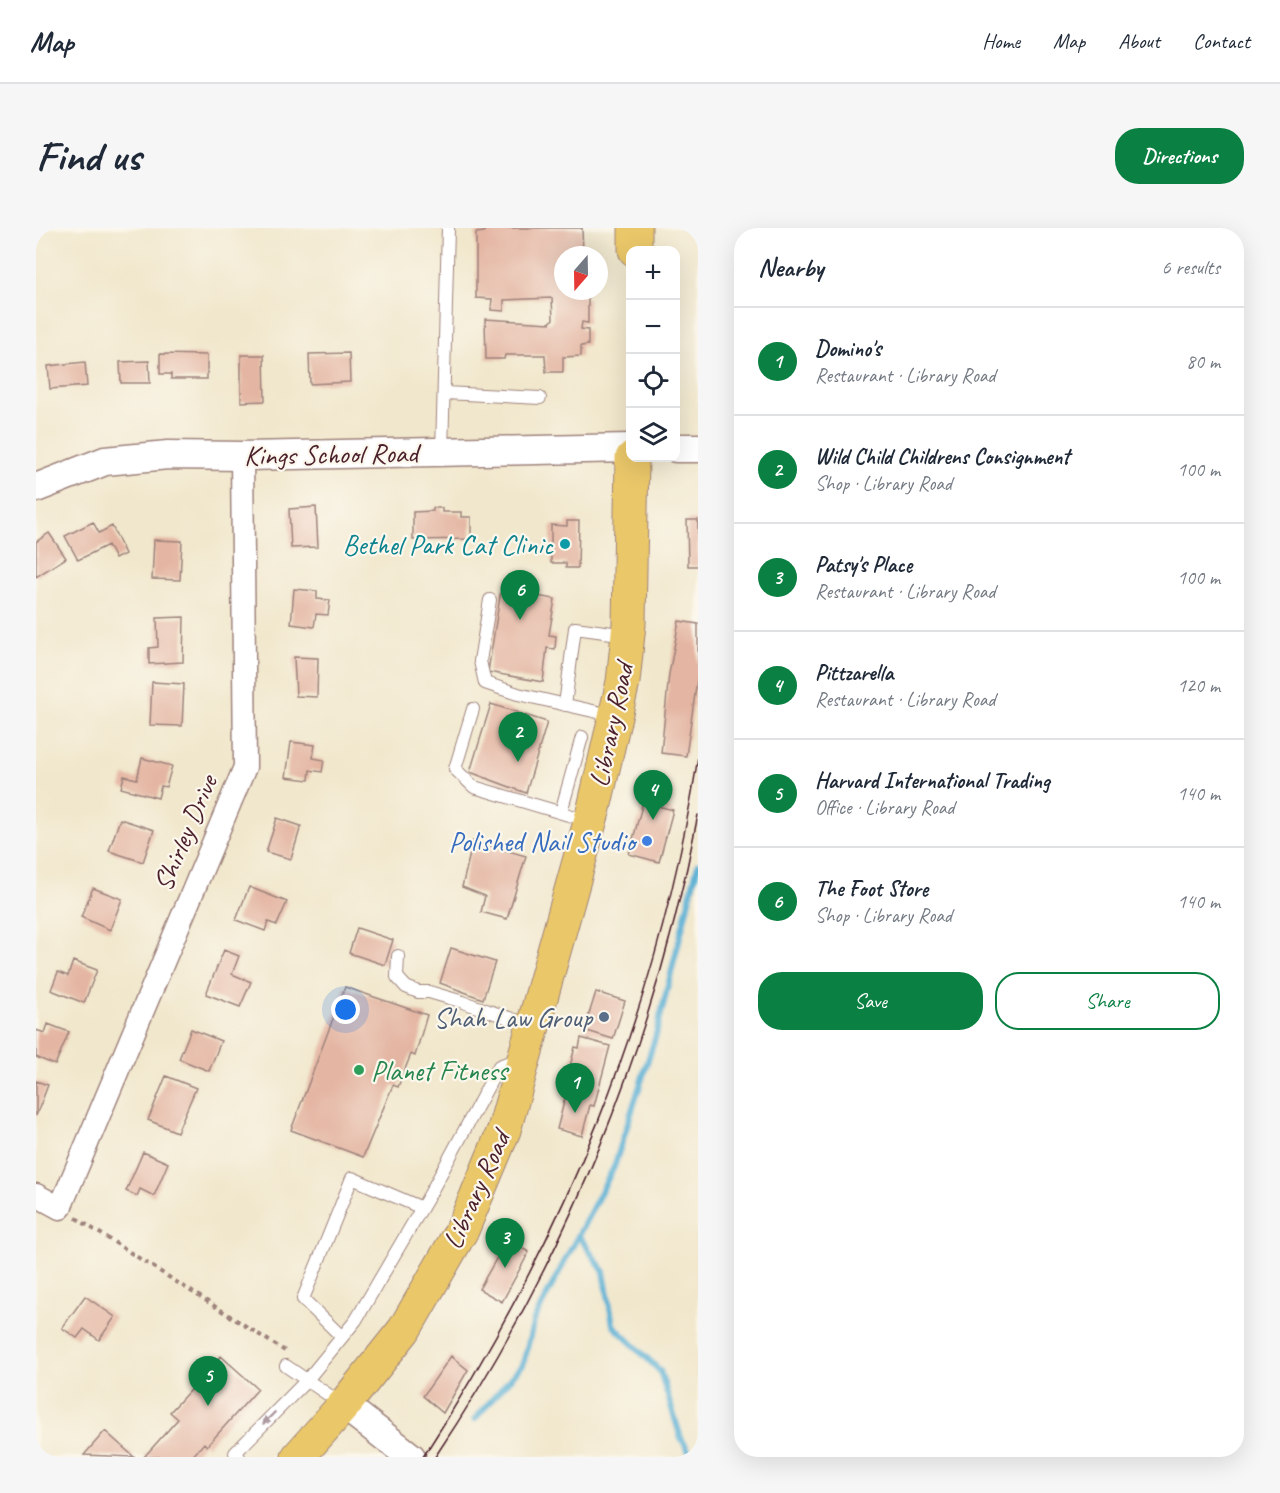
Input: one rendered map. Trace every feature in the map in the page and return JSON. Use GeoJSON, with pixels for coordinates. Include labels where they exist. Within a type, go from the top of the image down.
{"type":"FeatureCollection","features":[{"type":"Feature","properties":{"kind":"main road"},"geometry":{"type":"LineString","coordinates":[[635,246],[636,228]]}},
{"type":"Feature","properties":{"kind":"main road","name":"Library Road"},"geometry":{"type":"LineString","coordinates":[[298,1457],[344,1405],[404,1330],[463,1228],[504,1130],[529,1041],[576,817],[616,716],[628,635],[633,462]]}},
{"type":"Feature","properties":{"kind":"street","name":"Kings School Road"},"geometry":{"type":"LineString","coordinates":[[36,488],[105,461],[168,454],[242,456],[626,448]]}},
{"type":"Feature","properties":{"kind":"street"},"geometry":{"type":"LineString","coordinates":[[680,448],[698,448]]}},
{"type":"Feature","properties":{"kind":"street","name":"Shirley Drive"},"geometry":{"type":"LineString","coordinates":[[60,1208],[245,767],[242,456]]}},
{"type":"Feature","properties":{"kind":"street"},"geometry":{"type":"LineString","coordinates":[[36,1195],[60,1208]]}},
{"type":"Feature","properties":{"kind":"street"},"geometry":{"type":"LineString","coordinates":[[344,1405],[411,1457]]}},
{"type":"Feature","properties":{"kind":"lane"},"geometry":{"type":"LineString","coordinates":[[442,452],[448,228]]}},
{"type":"Feature","properties":{"kind":"lane"},"geometry":{"type":"LineString","coordinates":[[445,393],[540,398]]}},
{"type":"Feature","properties":{"kind":"lane"},"geometry":{"type":"LineString","coordinates":[[490,600],[480,661],[485,683],[616,716]]}},
{"type":"Feature","properties":{"kind":"lane"},"geometry":{"type":"LineString","coordinates":[[565,705],[575,628],[628,635]]}},
{"type":"Feature","properties":{"kind":"lane"},"geometry":{"type":"LineString","coordinates":[[473,709],[454,769],[461,777],[474,787],[576,817],[582,737]]}},
{"type":"Feature","properties":{"kind":"lane"},"geometry":{"type":"LineString","coordinates":[[239,1457],[235,1453],[307,1380],[356,1320],[422,1208],[499,1066],[529,1041],[483,1008],[406,987],[397,977],[398,956]]}},
{"type":"Feature","properties":{"kind":"lane"},"geometry":{"type":"LineString","coordinates":[[342,1337],[303,1299],[352,1178],[422,1208]]}},
{"type":"Feature","properties":{"kind":"lane"},"geometry":{"type":"LineString","coordinates":[[286,1365],[344,1405]]}},
{"type":"Feature","properties":{"kind":"path"},"geometry":{"type":"LineString","coordinates":[[60,1208],[290,1354],[286,1365]]}},
{"type":"Feature","properties":{"kind":"building"},"geometry":{"type":"Polygon","coordinates":[[[485,228],[582,228],[583,246],[554,246],[554,300],[588,300],[588,323],[582,322],[581,329],[588,330],[588,345],[581,346],[581,356],[563,357],[563,372],[546,372],[545,355],[505,355],[504,359],[486,359],[485,319],[550,323],[553,319],[552,298],[504,300],[504,311],[491,310],[492,299],[476,298],[476,233],[484,232],[485,228]]]}},
{"type":"Feature","properties":{"kind":"building"},"geometry":{"type":"Polygon","coordinates":[[[349,353],[350,382],[310,384],[309,354],[349,353]]]}},
{"type":"Feature","properties":{"kind":"building"},"geometry":{"type":"Polygon","coordinates":[[[160,354],[207,355],[207,379],[171,379],[171,374],[160,374],[160,354]]]}},
{"type":"Feature","properties":{"kind":"building"},"geometry":{"type":"Polygon","coordinates":[[[241,355],[264,355],[265,401],[241,402],[241,355]]]}},
{"type":"Feature","properties":{"kind":"building"},"geometry":{"type":"Polygon","coordinates":[[[149,361],[150,383],[121,383],[120,362],[149,361]]]}},
{"type":"Feature","properties":{"kind":"building"},"geometry":{"type":"Polygon","coordinates":[[[85,362],[87,386],[50,389],[48,366],[85,362]]]}},
{"type":"Feature","properties":{"kind":"building"},"geometry":{"type":"Polygon","coordinates":[[[316,507],[318,547],[291,548],[289,509],[316,507]]]}},
{"type":"Feature","properties":{"kind":"building"},"geometry":{"type":"Polygon","coordinates":[[[433,508],[442,508],[442,512],[461,512],[461,517],[471,517],[471,539],[413,540],[413,512],[433,511],[433,508]]]}},
{"type":"Feature","properties":{"kind":"building"},"geometry":{"type":"Polygon","coordinates":[[[687,520],[698,520],[698,566],[688,566],[687,520]]]}},
{"type":"Feature","properties":{"kind":"building","name":"Bethel Park Cat Clinic"},"geometry":{"type":"Polygon","coordinates":[[[567,521],[579,521],[578,568],[566,568],[566,563],[551,563],[551,525],[567,526],[567,521]]]}},
{"type":"Feature","properties":{"kind":"building"},"geometry":{"type":"Polygon","coordinates":[[[93,522],[99,533],[112,526],[125,554],[115,559],[108,545],[78,560],[65,536],[93,522]]]}},
{"type":"Feature","properties":{"kind":"building"},"geometry":{"type":"Polygon","coordinates":[[[49,533],[66,558],[36,577],[36,542],[49,533]]]}},
{"type":"Feature","properties":{"kind":"building"},"geometry":{"type":"Polygon","coordinates":[[[154,540],[182,541],[180,580],[152,579],[154,540]]]}},
{"type":"Feature","properties":{"kind":"building"},"geometry":{"type":"Polygon","coordinates":[[[294,589],[317,591],[317,599],[330,600],[328,615],[316,614],[314,627],[291,624],[294,589]]]}},
{"type":"Feature","properties":{"kind":"building"},"geometry":{"type":"Polygon","coordinates":[[[501,590],[555,599],[549,635],[556,636],[555,649],[547,648],[543,682],[488,672],[501,590]]]}},
{"type":"Feature","properties":{"kind":"building"},"geometry":{"type":"Polygon","coordinates":[[[184,617],[183,662],[149,664],[149,648],[158,647],[157,618],[184,617]]]}},
{"type":"Feature","properties":{"kind":"building"},"geometry":{"type":"Polygon","coordinates":[[[679,621],[698,624],[698,673],[686,756],[661,753],[669,674],[679,621]]]}},
{"type":"Feature","properties":{"kind":"building"},"geometry":{"type":"Polygon","coordinates":[[[294,657],[318,658],[317,697],[296,696],[294,657]]]}},
{"type":"Feature","properties":{"kind":"building"},"geometry":{"type":"Polygon","coordinates":[[[152,682],[184,684],[182,726],[150,725],[152,682]]]}},
{"type":"Feature","properties":{"kind":"building"},"geometry":{"type":"Polygon","coordinates":[[[491,704],[547,722],[526,793],[470,772],[491,704]]]}},
{"type":"Feature","properties":{"kind":"building"},"geometry":{"type":"Polygon","coordinates":[[[291,742],[315,745],[313,758],[324,760],[322,772],[310,770],[309,780],[286,777],[291,742]]]}},
{"type":"Feature","properties":{"kind":"building"},"geometry":{"type":"Polygon","coordinates":[[[142,758],[172,766],[166,787],[161,786],[158,798],[121,788],[124,776],[137,779],[142,758]]]}},
{"type":"Feature","properties":{"kind":"building"},"geometry":{"type":"Polygon","coordinates":[[[643,802],[673,810],[659,862],[629,854],[643,802]]]}},
{"type":"Feature","properties":{"kind":"building"},"geometry":{"type":"Polygon","coordinates":[[[277,818],[301,826],[291,859],[266,852],[277,818]]]}},
{"type":"Feature","properties":{"kind":"building"},"geometry":{"type":"Polygon","coordinates":[[[120,819],[154,830],[143,862],[109,851],[120,819]]]}},
{"type":"Feature","properties":{"kind":"building"},"geometry":{"type":"Polygon","coordinates":[[[473,841],[526,856],[507,919],[481,912],[485,896],[462,887],[473,841]]]}},
{"type":"Feature","properties":{"kind":"building"},"geometry":{"type":"Polygon","coordinates":[[[249,887],[287,902],[277,925],[268,922],[265,931],[236,920],[249,887]]]}},
{"type":"Feature","properties":{"kind":"building"},"geometry":{"type":"Polygon","coordinates":[[[93,888],[122,899],[110,930],[81,917],[93,888]]]}},
{"type":"Feature","properties":{"kind":"building"},"geometry":{"type":"Polygon","coordinates":[[[357,928],[393,940],[385,965],[349,953],[357,928]]]}},
{"type":"Feature","properties":{"kind":"building"},"geometry":{"type":"Polygon","coordinates":[[[451,948],[495,962],[483,999],[440,983],[451,948]]]}},
{"type":"Feature","properties":{"kind":"building"},"geometry":{"type":"Polygon","coordinates":[[[224,950],[239,956],[232,974],[251,982],[240,1007],[206,994],[224,950]]]}},
{"type":"Feature","properties":{"kind":"building"},"geometry":{"type":"Polygon","coordinates":[[[73,961],[97,970],[84,1003],[51,990],[58,972],[68,976],[73,961]]]}},
{"type":"Feature","properties":{"kind":"building","name":"Planet Fitness"},"geometry":{"type":"Polygon","coordinates":[[[345,987],[427,1015],[415,1056],[411,1054],[398,1087],[393,1085],[363,1157],[291,1130],[345,987]]]}},
{"type":"Feature","properties":{"kind":"building"},"geometry":{"type":"Polygon","coordinates":[[[596,992],[625,1001],[613,1039],[584,1030],[596,992]]]}},
{"type":"Feature","properties":{"kind":"building"},"geometry":{"type":"Polygon","coordinates":[[[48,1024],[69,1032],[55,1065],[36,1057],[36,1030],[45,1033],[48,1024]]]}},
{"type":"Feature","properties":{"kind":"building"},"geometry":{"type":"Polygon","coordinates":[[[191,1029],[221,1041],[209,1071],[179,1059],[191,1029]]]}},
{"type":"Feature","properties":{"kind":"building"},"geometry":{"type":"Polygon","coordinates":[[[581,1038],[610,1046],[594,1106],[590,1105],[582,1136],[557,1129],[569,1083],[566,1082],[575,1047],[579,1048],[581,1038]]]}},
{"type":"Feature","properties":{"kind":"building"},"geometry":{"type":"Polygon","coordinates":[[[166,1076],[196,1088],[177,1132],[148,1120],[166,1076]]]}},
{"type":"Feature","properties":{"kind":"building"},"geometry":{"type":"Polygon","coordinates":[[[36,1081],[48,1085],[36,1116],[36,1081]]]}},
{"type":"Feature","properties":{"kind":"building"},"geometry":{"type":"Polygon","coordinates":[[[143,1152],[168,1163],[154,1196],[140,1189],[137,1196],[126,1191],[143,1152]]]}},
{"type":"Feature","properties":{"kind":"building"},"geometry":{"type":"Polygon","coordinates":[[[507,1240],[529,1252],[502,1302],[479,1289],[507,1240]]]}},
{"type":"Feature","properties":{"kind":"building"},"geometry":{"type":"Polygon","coordinates":[[[85,1296],[115,1317],[99,1340],[84,1329],[77,1338],[62,1328],[85,1296]]]}},
{"type":"Feature","properties":{"kind":"building"},"geometry":{"type":"Polygon","coordinates":[[[221,1356],[258,1389],[207,1446],[204,1443],[192,1457],[144,1457],[178,1419],[170,1412],[221,1356]]]}},
{"type":"Feature","properties":{"kind":"building"},"geometry":{"type":"Polygon","coordinates":[[[451,1356],[468,1370],[443,1413],[423,1396],[451,1356]]]}},
{"type":"Feature","properties":{"kind":"building"},"geometry":{"type":"Polygon","coordinates":[[[105,1431],[134,1457],[84,1455],[105,1431]]]}},
{"type":"Feature","properties":{"kind":"waterway"},"geometry":{"type":"LineString","coordinates":[[475,1419],[523,1364],[534,1320],[614,1167],[655,1038],[698,864]]}},
{"type":"Feature","properties":{"kind":"waterway"},"geometry":{"type":"LineString","coordinates":[[579,1236],[604,1272],[613,1325],[660,1371],[681,1438],[692,1457]]}},
{"type":"Feature","properties":{"kind":"tram line"},"geometry":{"type":"LineString","coordinates":[[423,1457],[473,1375],[519,1292],[561,1208],[598,1122],[630,1034],[658,944],[680,851],[698,757]]}},
{"type":"Feature","properties":{"kind":"tram line"},"geometry":{"type":"LineString","coordinates":[[435,1457],[482,1383],[525,1307],[564,1229],[599,1149],[630,1068],[657,985],[698,815]]}},
{"type":"Feature","properties":{"kind":"place","name":"Bethel Park Cat Clinic"},"geometry":{"type":"Point","coordinates":[565,544]}},
{"type":"Feature","properties":{"kind":"place","name":"The Foot Store"},"geometry":{"type":"Point","coordinates":[520,620]}},
{"type":"Feature","properties":{"kind":"place","name":"Wild Child Childrens Consignment"},"geometry":{"type":"Point","coordinates":[518,762]}},
{"type":"Feature","properties":{"kind":"place","name":"Pittzarella"},"geometry":{"type":"Point","coordinates":[653,820]}},
{"type":"Feature","properties":{"kind":"place","name":"Polished Nail Studio"},"geometry":{"type":"Point","coordinates":[647,841]}},
{"type":"Feature","properties":{"kind":"place","name":"Shah Law Group"},"geometry":{"type":"Point","coordinates":[604,1017]}},
{"type":"Feature","properties":{"kind":"place","name":"Planet Fitness"},"geometry":{"type":"Point","coordinates":[359,1070]}},
{"type":"Feature","properties":{"kind":"place","name":"Domino's"},"geometry":{"type":"Point","coordinates":[575,1113]}},
{"type":"Feature","properties":{"kind":"place","name":"Patsy's Place"},"geometry":{"type":"Point","coordinates":[505,1268]}},
{"type":"Feature","properties":{"kind":"place","name":"Harvard International Trading"},"geometry":{"type":"Point","coordinates":[208,1406]}}]}
